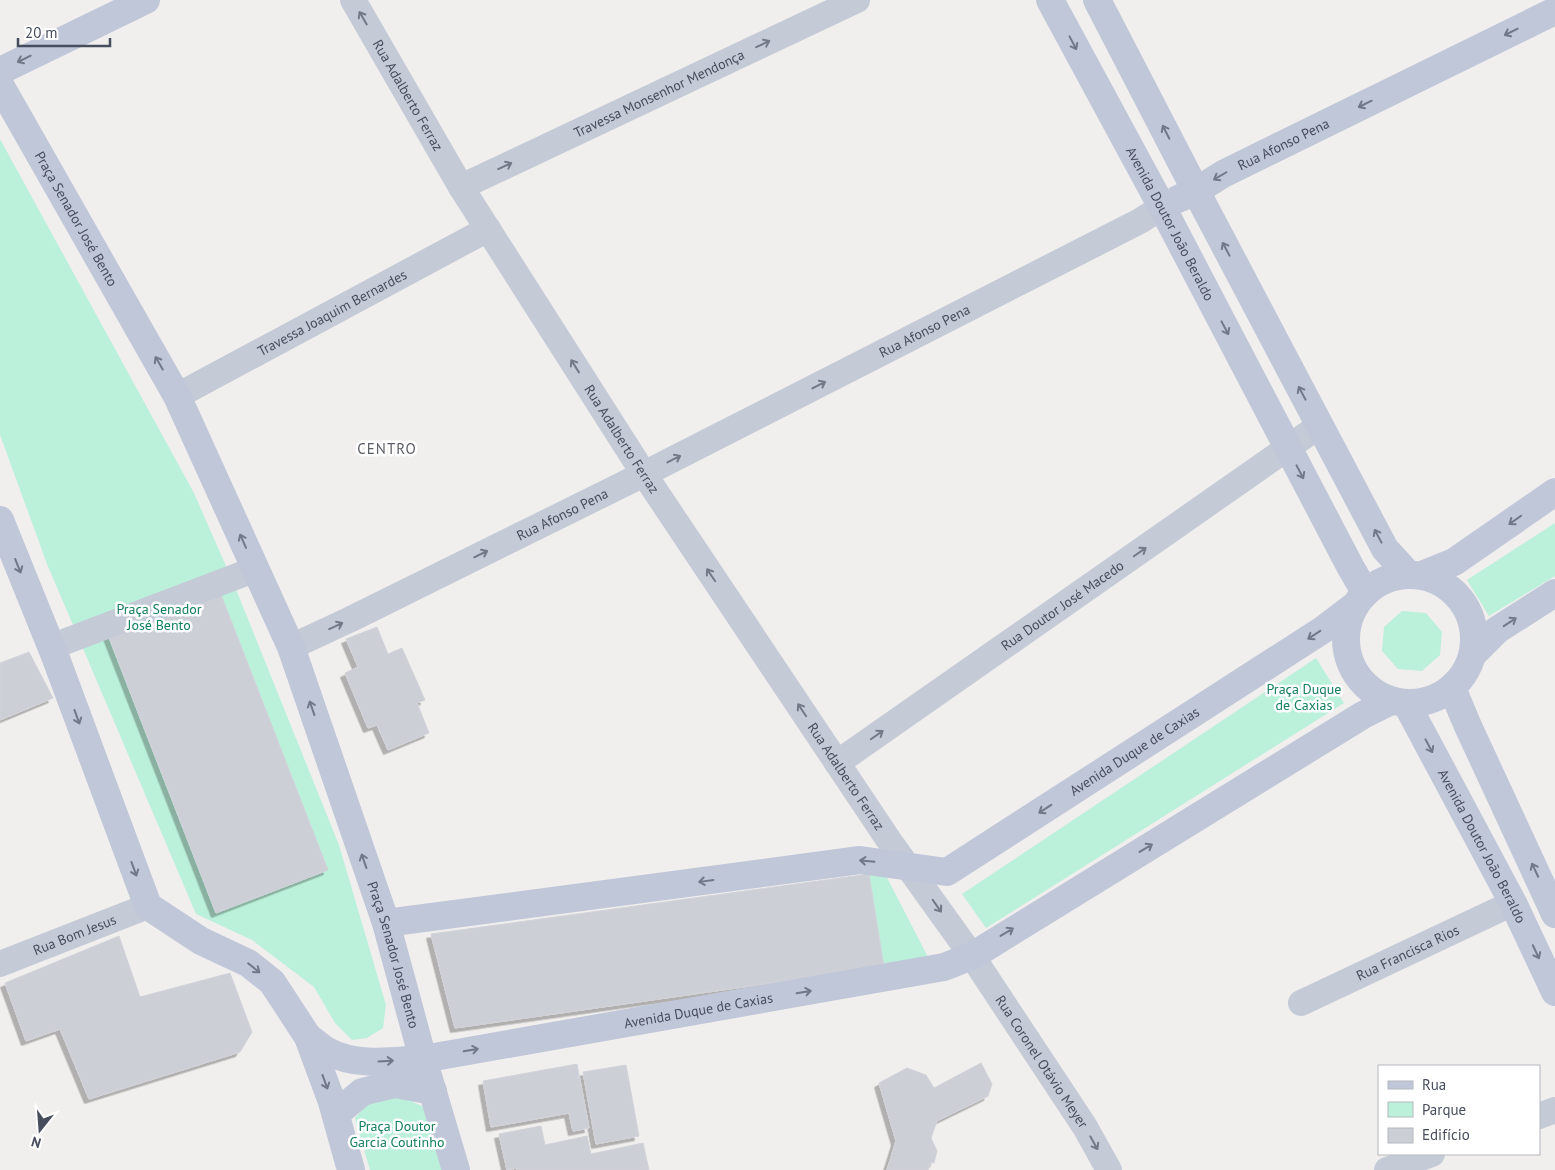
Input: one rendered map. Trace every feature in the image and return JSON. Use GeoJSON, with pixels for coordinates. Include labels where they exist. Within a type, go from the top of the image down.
{"type":"FeatureCollection","features":[{"type":"Feature","properties":{"kind":"street"},"geometry":{"type":"LineString","coordinates":[[0,71],[146,0]]}},
{"type":"Feature","properties":{"kind":"street","name":"Rua Adalberto Ferraz"},"geometry":{"type":"LineString","coordinates":[[353,0],[461,187],[644,474],[908,866]]}},
{"type":"Feature","properties":{"kind":"street","name":"Travessa Monsenhor Mendonça"},"geometry":{"type":"LineString","coordinates":[[461,187],[856,0]]}},
{"type":"Feature","properties":{"kind":"street","name":"Avenida Doutor João Beraldo"},"geometry":{"type":"LineString","coordinates":[[1050,0],[1162,207],[1350,568],[1359,599]]}},
{"type":"Feature","properties":{"kind":"street"},"geometry":{"type":"LineString","coordinates":[[1097,0],[1385,549],[1415,575],[1446,585],[1465,604],[1474,628],[1473,654],[1466,673],[1452,688],[1431,700],[1398,702],[1366,686],[1350,663],[1345,635],[1359,599],[1385,579],[1415,575],[1454,562],[1555,492]]}},
{"type":"Feature","properties":{"kind":"street","name":"Rua Afonso Pena"},"geometry":{"type":"LineString","coordinates":[[291,647],[644,474],[1122,230],[1162,207],[1196,191],[1223,174],[1555,11]]}},
{"type":"Feature","properties":{"kind":"street","name":"Praça Senador José Bento"},"geometry":{"type":"LineString","coordinates":[[0,85],[177,396],[291,647],[386,923],[423,1059]]}},
{"type":"Feature","properties":{"kind":"street","name":"Travessa Joaquim Bernardes"},"geometry":{"type":"LineString","coordinates":[[177,396],[488,229]]}},
{"type":"Feature","properties":{"kind":"street"},"geometry":{"type":"LineString","coordinates":[[1288,448],[1319,426]]}},
{"type":"Feature","properties":{"kind":"street","name":"Rua Doutor José Macedo"},"geometry":{"type":"LineString","coordinates":[[838,763],[1288,448]]}},
{"type":"Feature","properties":{"kind":"street"},"geometry":{"type":"LineString","coordinates":[[0,520],[51,647],[148,906],[201,942],[248,963],[272,982],[308,1037],[336,1114],[351,1170]]}},
{"type":"Feature","properties":{"kind":"street"},"geometry":{"type":"LineString","coordinates":[[51,647],[256,569]]}},
{"type":"Feature","properties":{"kind":"street"},"geometry":{"type":"LineString","coordinates":[[1473,654],[1497,630],[1555,593]]}},
{"type":"Feature","properties":{"kind":"street","name":"Avenida Duque de Caxias"},"geometry":{"type":"LineString","coordinates":[[386,923],[860,860],[947,872],[1315,634],[1359,599]]}},
{"type":"Feature","properties":{"kind":"street"},"geometry":{"type":"LineString","coordinates":[[1452,688],[1555,914]]}},
{"type":"Feature","properties":{"kind":"street","name":"Avenida Doutor João Beraldo"},"geometry":{"type":"LineString","coordinates":[[1398,702],[1513,903],[1555,992]]}},
{"type":"Feature","properties":{"kind":"street","name":"Avenida Duque de Caxias"},"geometry":{"type":"LineString","coordinates":[[308,1037],[328,1051],[353,1060],[380,1062],[423,1059],[944,967],[972,956],[1355,720],[1398,702]]}},
{"type":"Feature","properties":{"kind":"street"},"geometry":{"type":"LineString","coordinates":[[908,866],[972,956]]}},
{"type":"Feature","properties":{"kind":"street","name":"Rua Francisca Rios"},"geometry":{"type":"LineString","coordinates":[[1301,1004],[1513,903]]}},
{"type":"Feature","properties":{"kind":"street","name":"Rua Bom Jesus"},"geometry":{"type":"LineString","coordinates":[[0,964],[148,906]]}},
{"type":"Feature","properties":{"kind":"street","name":"Rua Coronel Otávio Meyer"},"geometry":{"type":"LineString","coordinates":[[972,956],[1085,1126],[1109,1170]]}},
{"type":"Feature","properties":{"kind":"street"},"geometry":{"type":"LineString","coordinates":[[423,1059],[456,1170]]}},
{"type":"Feature","properties":{"kind":"street"},"geometry":{"type":"LineString","coordinates":[[336,1114],[362,1092],[395,1084],[433,1091]]}},
{"type":"Feature","properties":{"kind":"street"},"geometry":{"type":"LineString","coordinates":[[1540,1116],[1555,1110]]}},
{"type":"Feature","properties":{"kind":"street"},"geometry":{"type":"LineString","coordinates":[[1387,1170],[1429,1155]]}},
{"type":"Feature","properties":{"kind":"green space","name":"Praça Senador José Bento"},"geometry":{"type":"Polygon","coordinates":[[[0,139],[194,493],[233,582],[339,845],[386,1005],[383,1028],[367,1038],[352,1040],[335,1023],[314,987],[252,940],[196,914],[47,564],[0,435],[0,139]]]}},
{"type":"Feature","properties":{"kind":"green space"},"geometry":{"type":"Polygon","coordinates":[[[1555,523],[1555,576],[1489,616],[1467,580],[1555,523]]]}},
{"type":"Feature","properties":{"kind":"green space"},"geometry":{"type":"Polygon","coordinates":[[[1402,611],[1426,613],[1442,632],[1440,655],[1422,671],[1398,669],[1382,651],[1384,627],[1402,611]]]}},
{"type":"Feature","properties":{"kind":"green space","name":"Praça Duque de Caxias"},"geometry":{"type":"Polygon","coordinates":[[[1316,658],[1344,703],[986,928],[962,894],[1316,658]]]}},
{"type":"Feature","properties":{"kind":"green space"},"geometry":{"type":"Polygon","coordinates":[[[884,872],[928,957],[884,967],[869,874],[884,872]]]}},
{"type":"Feature","properties":{"kind":"green space","name":"Praça Doutor Garcia Coutinho"},"geometry":{"type":"Polygon","coordinates":[[[400,1096],[428,1109],[444,1170],[370,1170],[355,1118],[373,1097],[400,1096]]]}},
{"type":"Feature","properties":{"kind":"building"},"geometry":{"type":"Polygon","coordinates":[[[220,592],[328,870],[216,913],[108,635],[220,592]]]}},
{"type":"Feature","properties":{"kind":"building"},"geometry":{"type":"Polygon","coordinates":[[[377,627],[388,654],[402,648],[425,700],[417,703],[429,733],[388,750],[377,725],[368,728],[345,673],[358,667],[346,639],[377,627]]]}},
{"type":"Feature","properties":{"kind":"building"},"geometry":{"type":"Polygon","coordinates":[[[29,652],[53,698],[0,720],[0,663],[29,652]]]}},
{"type":"Feature","properties":{"kind":"building"},"geometry":{"type":"Polygon","coordinates":[[[869,874],[884,967],[455,1028],[431,934],[869,874]]]}},
{"type":"Feature","properties":{"kind":"building"},"geometry":{"type":"Polygon","coordinates":[[[119,936],[140,997],[230,973],[252,1032],[240,1052],[89,1099],[60,1029],[26,1041],[5,983],[119,936]]]}},
{"type":"Feature","properties":{"kind":"building"},"geometry":{"type":"Polygon","coordinates":[[[981,1063],[992,1084],[988,1096],[937,1121],[931,1138],[937,1151],[934,1163],[930,1162],[928,1170],[887,1170],[896,1141],[879,1083],[907,1068],[926,1075],[934,1088],[981,1063]]]}},
{"type":"Feature","properties":{"kind":"building"},"geometry":{"type":"Polygon","coordinates":[[[577,1064],[589,1128],[573,1131],[569,1113],[491,1127],[483,1081],[577,1064]]]}},
{"type":"Feature","properties":{"kind":"building"},"geometry":{"type":"Polygon","coordinates":[[[626,1065],[639,1136],[596,1144],[583,1072],[626,1065]]]}},
{"type":"Feature","properties":{"kind":"building"},"geometry":{"type":"Polygon","coordinates":[[[541,1126],[545,1145],[587,1136],[591,1154],[643,1143],[649,1170],[517,1170],[517,1168],[507,1170],[499,1134],[541,1126]]]}},
{"type":"Feature","properties":{"kind":"district","name":"CENTRO"},"geometry":{"type":"Point","coordinates":[387,448]}}]}
